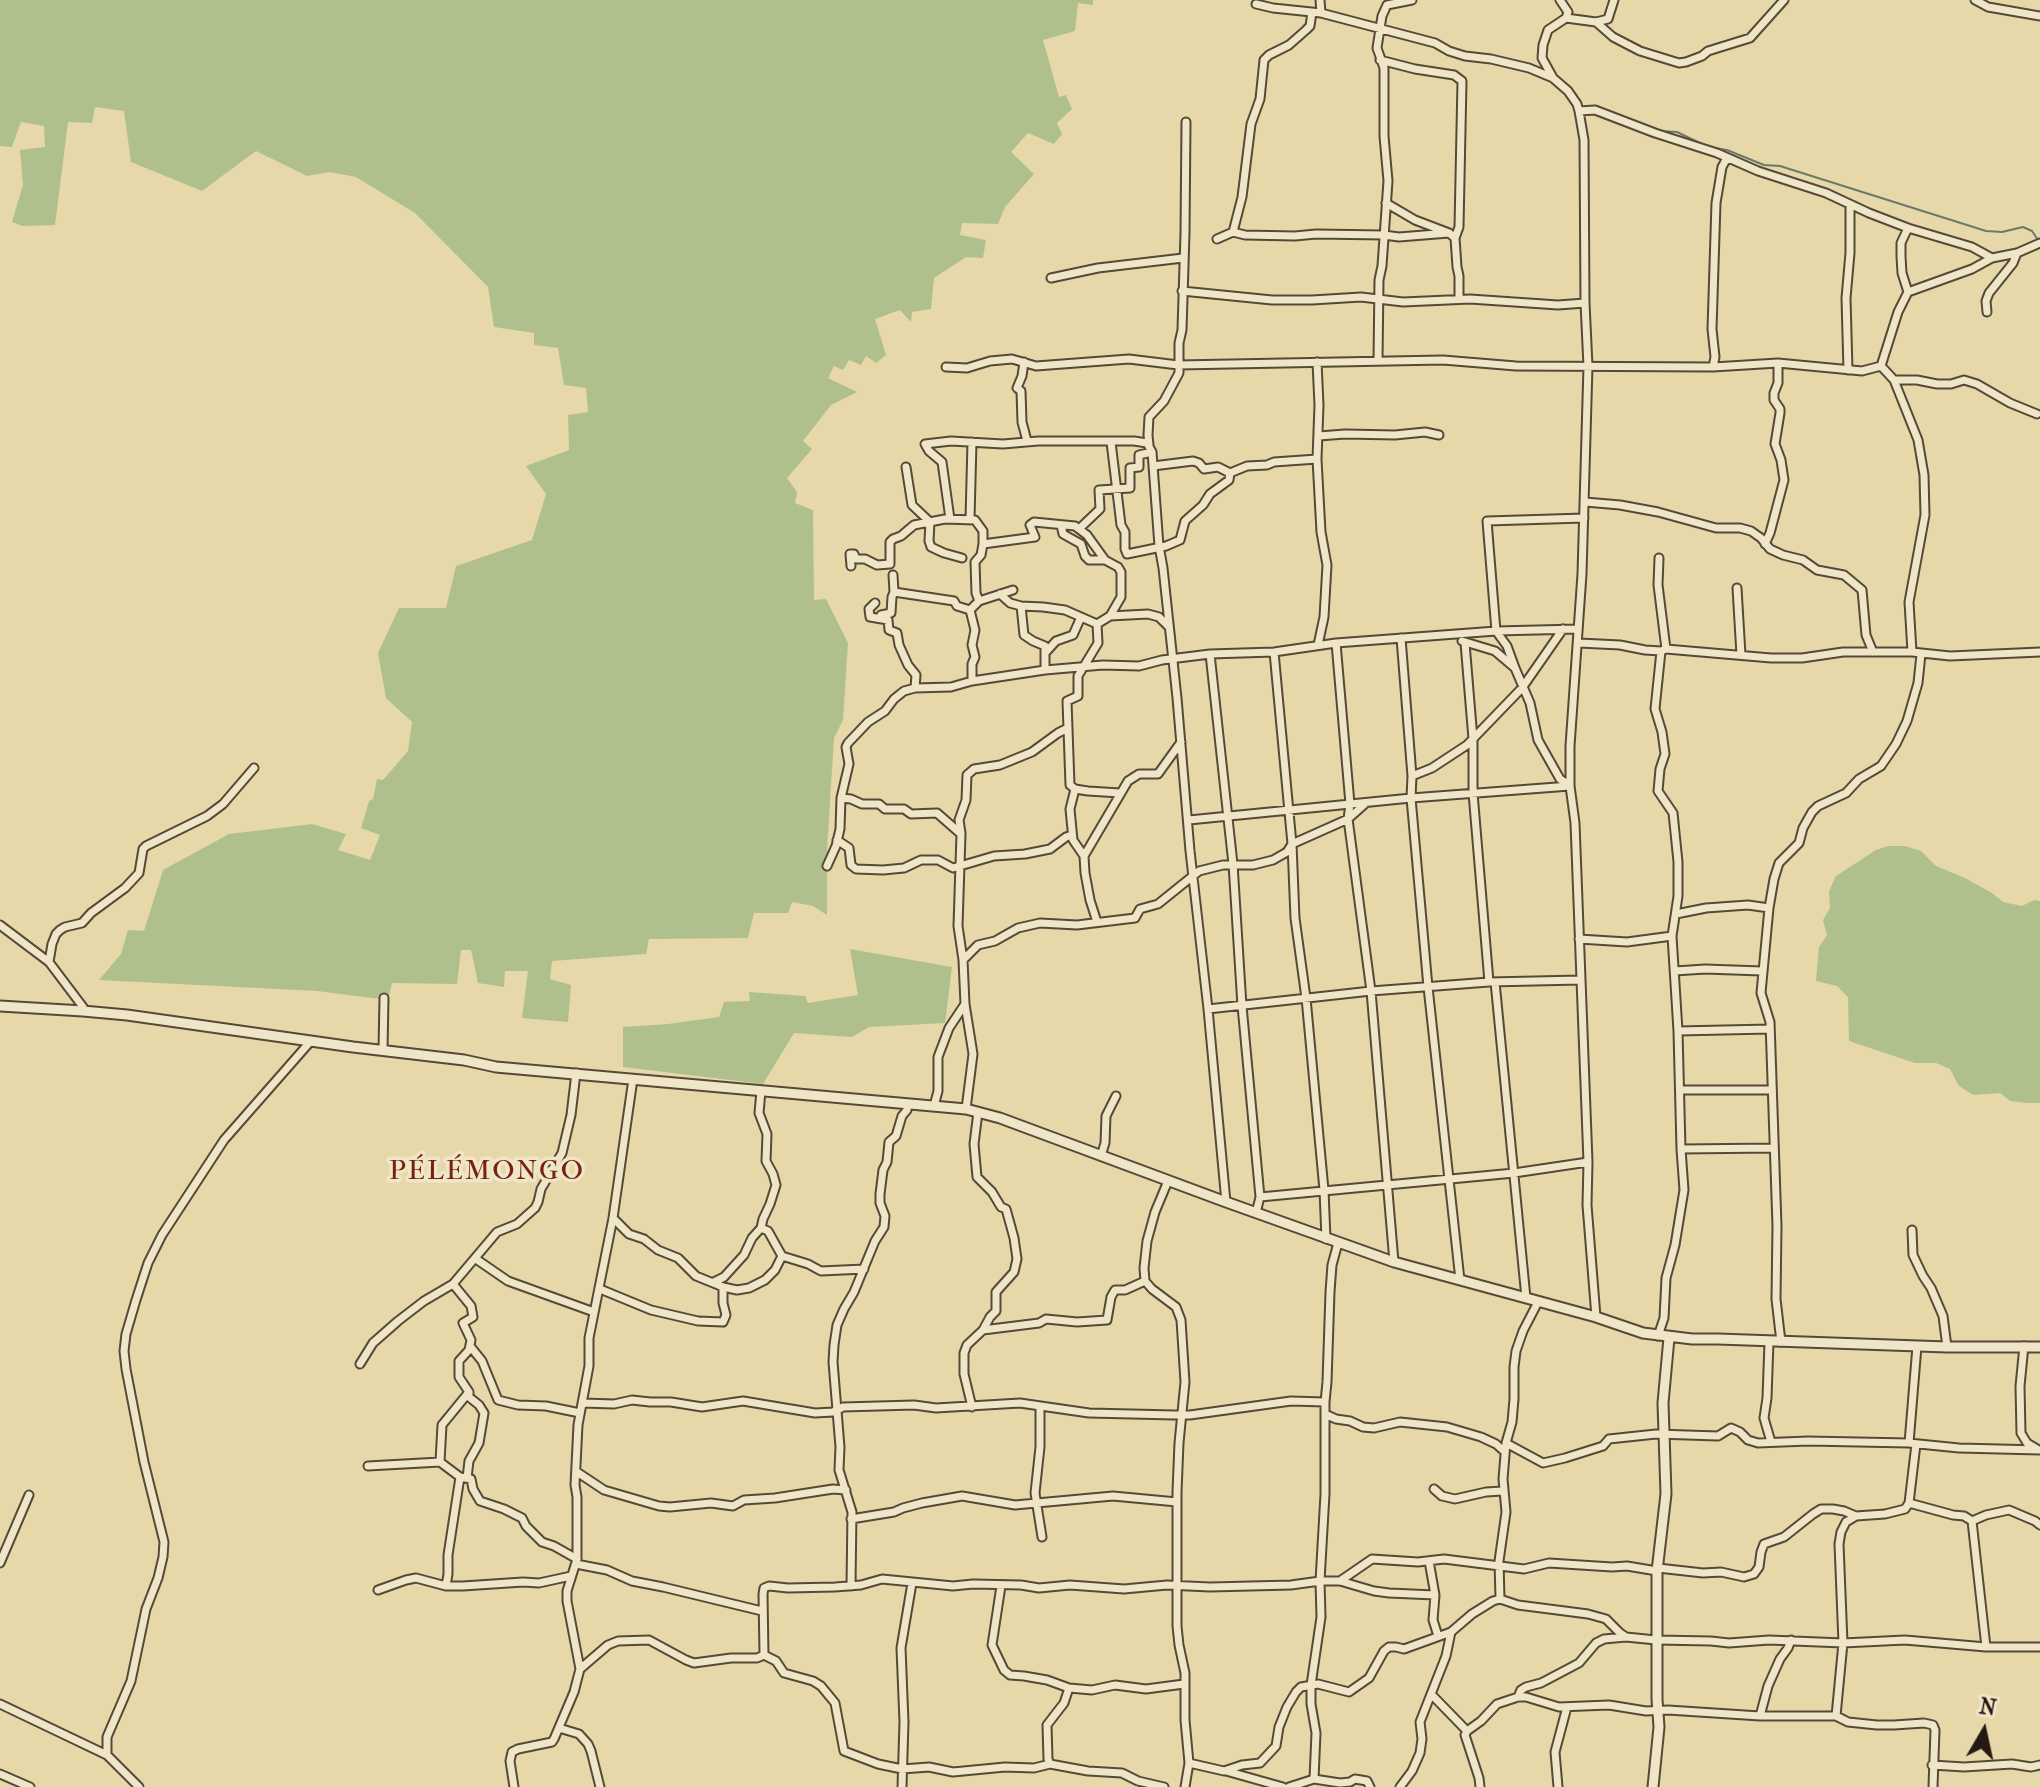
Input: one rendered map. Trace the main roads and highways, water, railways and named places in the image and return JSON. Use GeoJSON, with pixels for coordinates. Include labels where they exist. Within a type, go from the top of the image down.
{"type":"FeatureCollection","features":[{"type":"Feature","properties":{"kind":"waterway"},"geometry":{"type":"LineString","coordinates":[[1660,131],[1677,132],[1708,147],[1727,150],[1764,165],[1780,166],[1986,231],[2002,232],[2023,227],[2032,231],[2038,240]]}},
{"type":"Feature","properties":{"kind":"district","name":"PÉLÉMONGO"},"geometry":{"type":"Point","coordinates":[487,1172]}}]}
